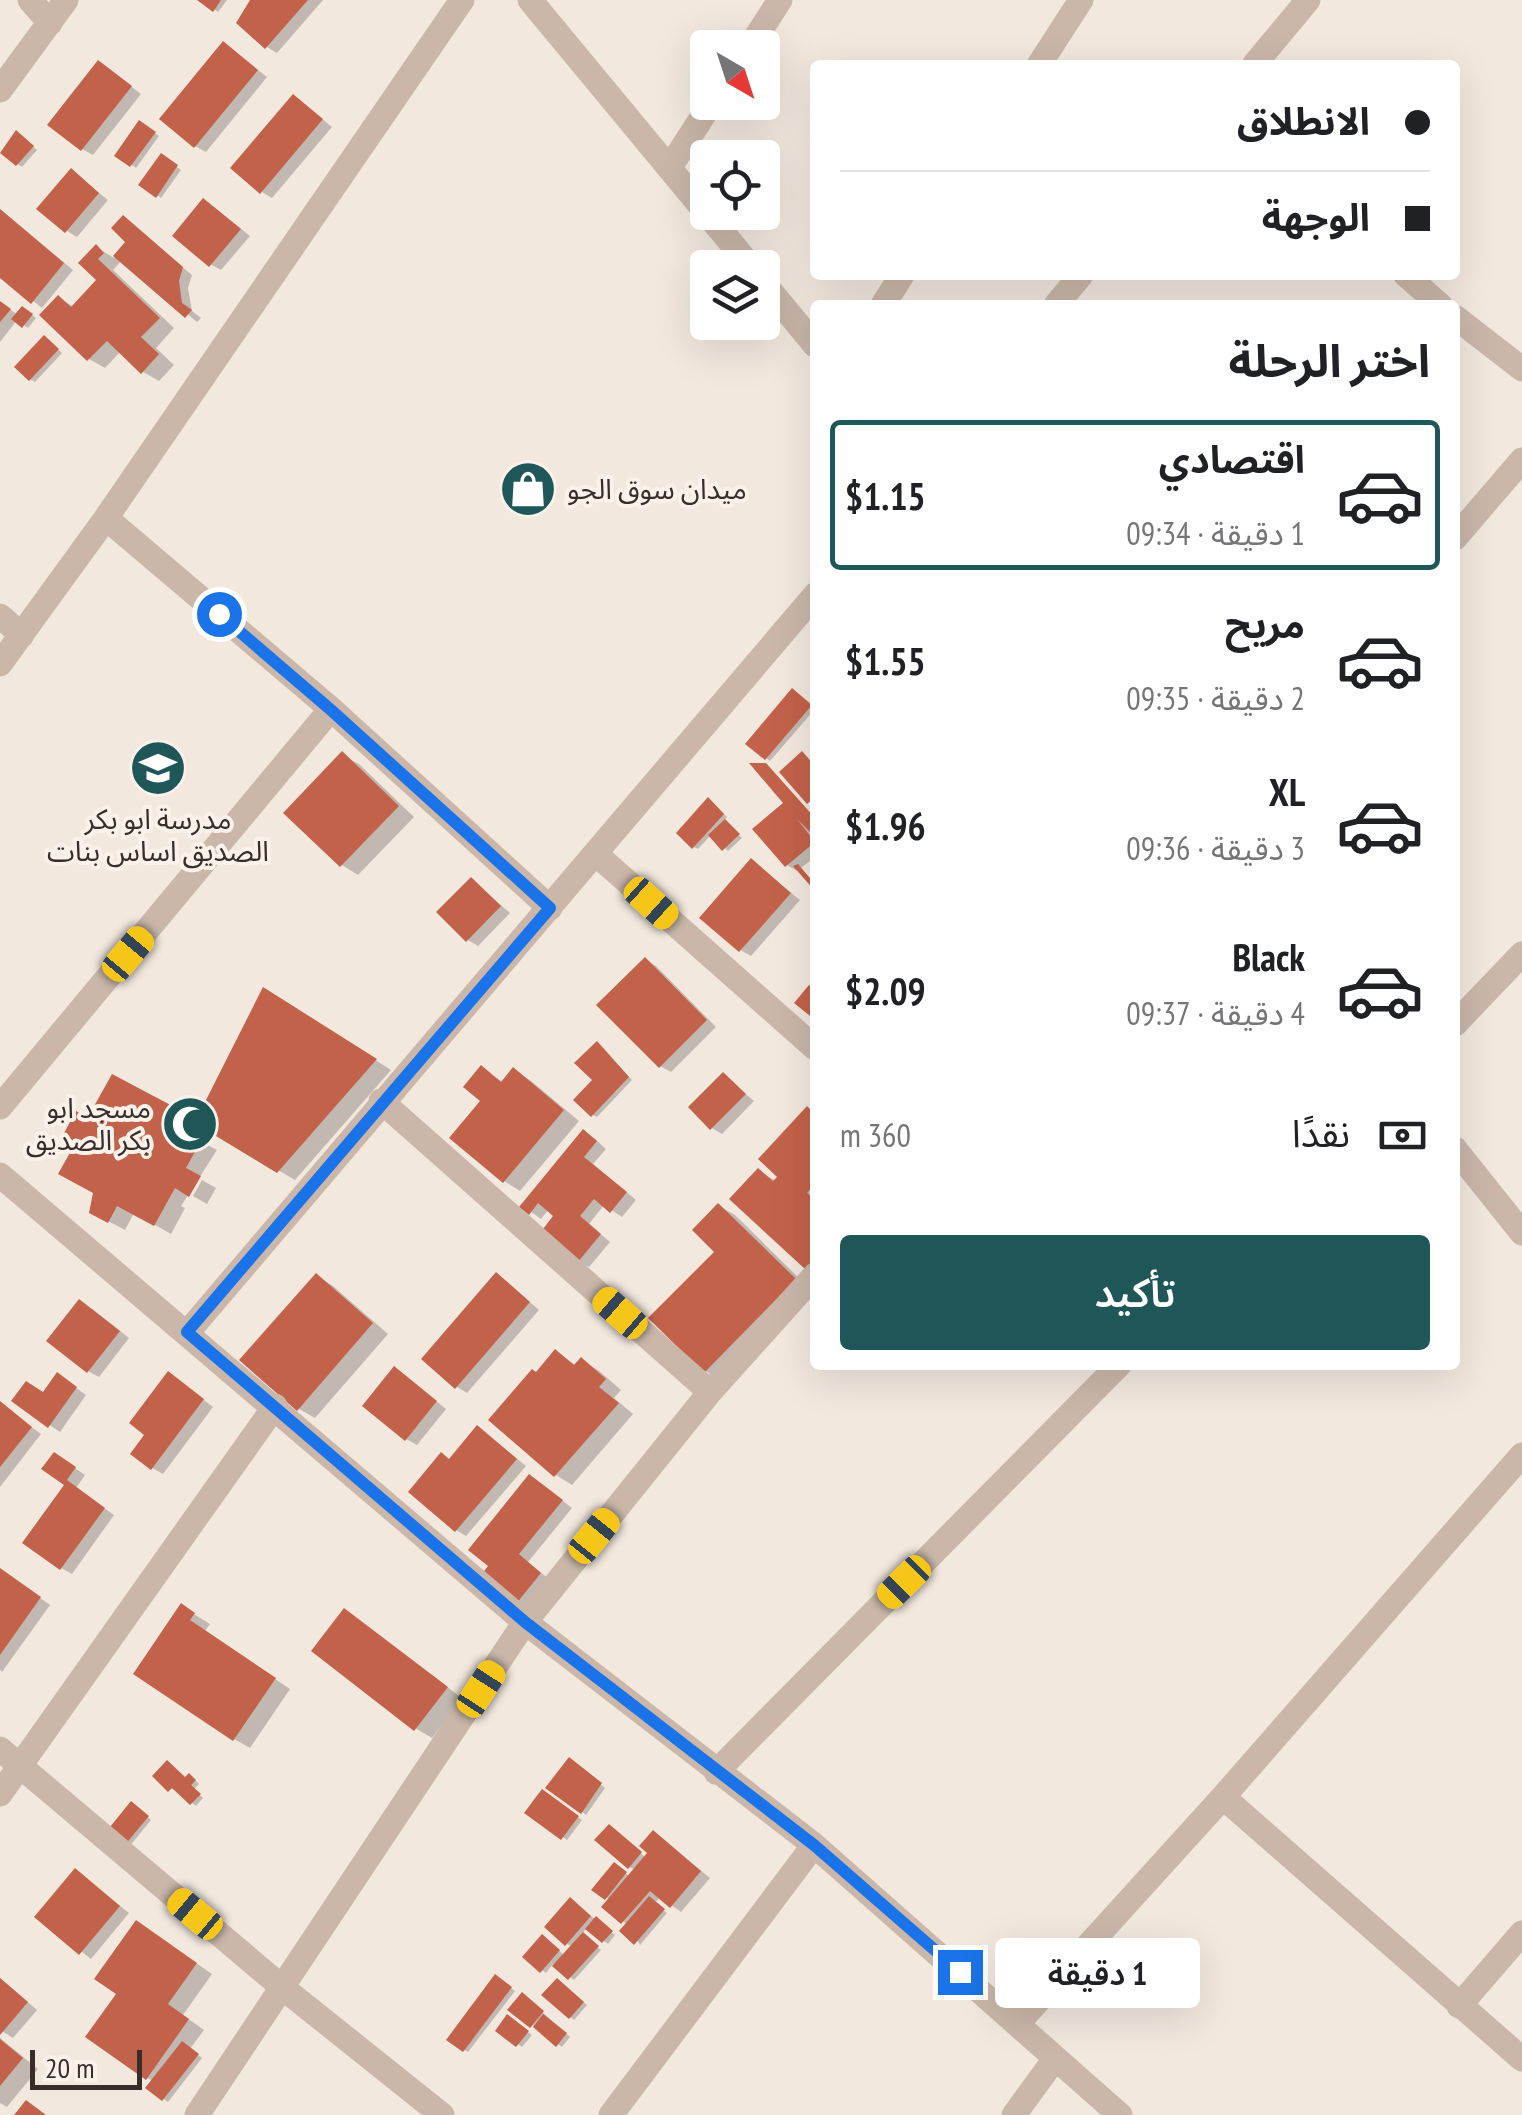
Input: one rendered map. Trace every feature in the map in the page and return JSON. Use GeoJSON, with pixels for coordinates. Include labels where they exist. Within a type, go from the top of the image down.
{"type":"FeatureCollection","features":[{"type":"Feature","properties":{"kind":"street"},"geometry":{"type":"LineString","coordinates":[[30,0],[50,23]]}},
{"type":"Feature","properties":{"kind":"street"},"geometry":{"type":"LineString","coordinates":[[0,90],[66,0]]}},
{"type":"Feature","properties":{"kind":"street"},"geometry":{"type":"LineString","coordinates":[[0,664],[106,518],[462,0]]}},
{"type":"Feature","properties":{"kind":"street"},"geometry":{"type":"LineString","coordinates":[[530,0],[737,250]]}},
{"type":"Feature","properties":{"kind":"street"},"geometry":{"type":"LineString","coordinates":[[761,30],[780,0]]}},
{"type":"Feature","properties":{"kind":"street"},"geometry":{"type":"LineString","coordinates":[[1041,60],[1081,0]]}},
{"type":"Feature","properties":{"kind":"street"},"geometry":{"type":"LineString","coordinates":[[1258,60],[1308,0]]}},
{"type":"Feature","properties":{"kind":"street"},"geometry":{"type":"LineString","coordinates":[[670,167],[700,120]]}},
{"type":"Feature","properties":{"kind":"street"},"geometry":{"type":"LineString","coordinates":[[1060,300],[1077,280]]}},
{"type":"Feature","properties":{"kind":"street"},"geometry":{"type":"LineString","coordinates":[[1412,280],[1434,300]]}},
{"type":"Feature","properties":{"kind":"street"},"geometry":{"type":"LineString","coordinates":[[780,302],[810,339]]}},
{"type":"Feature","properties":{"kind":"street"},"geometry":{"type":"LineString","coordinates":[[1460,321],[1522,370]]}},
{"type":"Feature","properties":{"kind":"street"},"geometry":{"type":"LineString","coordinates":[[1460,532],[1522,460]]}},
{"type":"Feature","properties":{"kind":"street"},"geometry":{"type":"LineString","coordinates":[[106,518],[331,710],[550,908]]}},
{"type":"Feature","properties":{"kind":"street"},"geometry":{"type":"LineString","coordinates":[[187,1332],[810,602]]}},
{"type":"Feature","properties":{"kind":"street"},"geometry":{"type":"LineString","coordinates":[[0,616],[22,634]]}},
{"type":"Feature","properties":{"kind":"street"},"geometry":{"type":"LineString","coordinates":[[0,1107],[331,710]]}},
{"type":"Feature","properties":{"kind":"street"},"geometry":{"type":"LineString","coordinates":[[597,855],[810,1044]]}},
{"type":"Feature","properties":{"kind":"street"},"geometry":{"type":"LineString","coordinates":[[1460,1019],[1522,954]]}},
{"type":"Feature","properties":{"kind":"street"},"geometry":{"type":"LineString","coordinates":[[381,1101],[710,1392]]}},
{"type":"Feature","properties":{"kind":"street"},"geometry":{"type":"LineString","coordinates":[[1460,1155],[1522,1233]]}},
{"type":"Feature","properties":{"kind":"street"},"geometry":{"type":"LineString","coordinates":[[3,1185],[187,1332],[525,1622],[814,1845],[1120,2115]]}},
{"type":"Feature","properties":{"kind":"street"},"geometry":{"type":"LineString","coordinates":[[198,2115],[525,1622],[710,1392],[810,1281]]}},
{"type":"Feature","properties":{"kind":"street"},"geometry":{"type":"LineString","coordinates":[[716,1772],[1114,1370]]}},
{"type":"Feature","properties":{"kind":"street"},"geometry":{"type":"LineString","coordinates":[[0,1794],[9,1757],[275,1406]]}},
{"type":"Feature","properties":{"kind":"street"},"geometry":{"type":"LineString","coordinates":[[1018,2023],[1224,1797],[1522,1456]]}},
{"type":"Feature","properties":{"kind":"street"},"geometry":{"type":"LineString","coordinates":[[9,1757],[442,2115]]}},
{"type":"Feature","properties":{"kind":"street"},"geometry":{"type":"LineString","coordinates":[[1224,1797],[1522,2059]]}},
{"type":"Feature","properties":{"kind":"street"},"geometry":{"type":"LineString","coordinates":[[610,2115],[814,1845]]}},
{"type":"Feature","properties":{"kind":"street"},"geometry":{"type":"LineString","coordinates":[[1459,2006],[1522,1932]]}},
{"type":"Feature","properties":{"kind":"street"},"geometry":{"type":"LineString","coordinates":[[1014,2115],[1054,2060]]}},
{"type":"Feature","properties":{"kind":"building"},"geometry":{"type":"Polygon","coordinates":[[[197,0],[221,0],[213,12],[197,0]]]}},
{"type":"Feature","properties":{"kind":"building"},"geometry":{"type":"Polygon","coordinates":[[[250,0],[308,0],[265,49],[236,23],[250,0]]]}},
{"type":"Feature","properties":{"kind":"building"},"geometry":{"type":"Polygon","coordinates":[[[223,41],[258,70],[194,148],[159,119],[223,41]]]}},
{"type":"Feature","properties":{"kind":"building"},"geometry":{"type":"Polygon","coordinates":[[[98,60],[132,86],[81,151],[47,125],[98,60]]]}},
{"type":"Feature","properties":{"kind":"building"},"geometry":{"type":"Polygon","coordinates":[[[293,94],[323,119],[260,194],[230,168],[293,94]]]}},
{"type":"Feature","properties":{"kind":"building"},"geometry":{"type":"Polygon","coordinates":[[[139,120],[156,132],[130,167],[114,156],[139,120]]]}},
{"type":"Feature","properties":{"kind":"building"},"geometry":{"type":"Polygon","coordinates":[[[16,130],[34,146],[16,166],[0,153],[16,130]]]}},
{"type":"Feature","properties":{"kind":"building"},"geometry":{"type":"Polygon","coordinates":[[[161,153],[178,165],[156,198],[138,185],[161,153]]]}},
{"type":"Feature","properties":{"kind":"building"},"geometry":{"type":"Polygon","coordinates":[[[71,168],[99,193],[65,233],[36,209],[71,168]]]}},
{"type":"Feature","properties":{"kind":"building"},"geometry":{"type":"Polygon","coordinates":[[[203,198],[241,229],[209,267],[172,236],[203,198]]]}},
{"type":"Feature","properties":{"kind":"building"},"geometry":{"type":"Polygon","coordinates":[[[0,209],[64,263],[31,304],[0,278],[0,209]]]}},
{"type":"Feature","properties":{"kind":"building"},"geometry":{"type":"Polygon","coordinates":[[[123,215],[183,267],[179,281],[182,303],[192,310],[185,318],[113,256],[125,242],[111,228],[123,215]]]}},
{"type":"Feature","properties":{"kind":"building"},"geometry":{"type":"Polygon","coordinates":[[[96,244],[104,253],[98,259],[160,318],[141,337],[159,354],[141,374],[107,341],[87,361],[39,315],[58,295],[71,307],[96,280],[78,263],[96,244]]]}},
{"type":"Feature","properties":{"kind":"building"},"geometry":{"type":"Polygon","coordinates":[[[0,301],[11,309],[0,322],[0,301]]]}},
{"type":"Feature","properties":{"kind":"building"},"geometry":{"type":"Polygon","coordinates":[[[22,306],[33,314],[22,328],[11,319],[22,306]]]}},
{"type":"Feature","properties":{"kind":"building"},"geometry":{"type":"Polygon","coordinates":[[[44,335],[59,349],[29,381],[14,367],[44,335]]]}},
{"type":"Feature","properties":{"kind":"building"},"geometry":{"type":"Polygon","coordinates":[[[792,688],[810,703],[765,760],[745,744],[792,688]]]}},
{"type":"Feature","properties":{"kind":"building"},"geometry":{"type":"Polygon","coordinates":[[[342,751],[399,806],[340,867],[283,813],[342,751]]]}},
{"type":"Feature","properties":{"kind":"building"},"geometry":{"type":"Polygon","coordinates":[[[802,751],[810,760],[810,801],[807,804],[779,772],[802,751]]]}},
{"type":"Feature","properties":{"kind":"building"},"geometry":{"type":"Polygon","coordinates":[[[749,763],[766,763],[810,812],[810,832],[797,819],[810,836],[810,846],[785,867],[752,829],[783,803],[749,763]]]}},
{"type":"Feature","properties":{"kind":"building"},"geometry":{"type":"Polygon","coordinates":[[[708,797],[724,814],[692,849],[676,833],[708,797]]]}},
{"type":"Feature","properties":{"kind":"building"},"geometry":{"type":"Polygon","coordinates":[[[725,819],[740,834],[722,851],[708,835],[725,819]]]}},
{"type":"Feature","properties":{"kind":"building"},"geometry":{"type":"Polygon","coordinates":[[[751,858],[791,893],[739,952],[699,918],[751,858]]]}},
{"type":"Feature","properties":{"kind":"building"},"geometry":{"type":"Polygon","coordinates":[[[798,864],[810,878],[810,885],[793,866],[798,864]]]}},
{"type":"Feature","properties":{"kind":"building"},"geometry":{"type":"Polygon","coordinates":[[[471,877],[501,906],[466,942],[436,912],[471,877]]]}},
{"type":"Feature","properties":{"kind":"building"},"geometry":{"type":"Polygon","coordinates":[[[645,957],[707,1020],[659,1068],[596,1005],[645,957]]]}},
{"type":"Feature","properties":{"kind":"building"},"geometry":{"type":"Polygon","coordinates":[[[809,985],[810,986],[810,1016],[794,1003],[809,985]]]}},
{"type":"Feature","properties":{"kind":"building"},"geometry":{"type":"Polygon","coordinates":[[[263,987],[377,1059],[277,1173],[211,1133],[213,1117],[201,1110],[263,987]]]}},
{"type":"Feature","properties":{"kind":"building"},"geometry":{"type":"Polygon","coordinates":[[[597,1041],[629,1077],[591,1117],[573,1100],[592,1080],[574,1063],[597,1041]]]}},
{"type":"Feature","properties":{"kind":"building"},"geometry":{"type":"Polygon","coordinates":[[[481,1065],[501,1082],[513,1067],[564,1110],[503,1183],[449,1138],[480,1101],[463,1087],[481,1065]]]}},
{"type":"Feature","properties":{"kind":"building"},"geometry":{"type":"Polygon","coordinates":[[[723,1072],[746,1094],[710,1130],[688,1107],[723,1072]]]}},
{"type":"Feature","properties":{"kind":"building"},"geometry":{"type":"Polygon","coordinates":[[[112,1074],[195,1118],[187,1131],[202,1139],[186,1168],[201,1176],[189,1197],[175,1188],[154,1226],[117,1206],[108,1223],[89,1213],[93,1193],[58,1174],[76,1142],[63,1135],[76,1111],[88,1117],[112,1074]]]}},
{"type":"Feature","properties":{"kind":"building"},"geometry":{"type":"Polygon","coordinates":[[[807,1106],[810,1264],[805,1269],[729,1199],[758,1168],[773,1181],[777,1177],[758,1159],[807,1106]]]}},
{"type":"Feature","properties":{"kind":"building"},"geometry":{"type":"Polygon","coordinates":[[[583,1129],[597,1141],[584,1157],[627,1192],[610,1213],[594,1199],[580,1216],[601,1234],[577,1263],[540,1233],[553,1216],[538,1203],[529,1215],[519,1207],[583,1129]]]}},
{"type":"Feature","properties":{"kind":"building"},"geometry":{"type":"Polygon","coordinates":[[[718,1203],[796,1279],[704,1373],[648,1318],[714,1252],[692,1230],[718,1203]]]}},
{"type":"Feature","properties":{"kind":"building"},"geometry":{"type":"Polygon","coordinates":[[[496,1272],[530,1302],[455,1389],[421,1359],[496,1272]]]}},
{"type":"Feature","properties":{"kind":"building"},"geometry":{"type":"Polygon","coordinates":[[[316,1273],[373,1323],[297,1411],[239,1360],[316,1273]]]}},
{"type":"Feature","properties":{"kind":"building"},"geometry":{"type":"Polygon","coordinates":[[[79,1299],[120,1331],[87,1373],[46,1341],[79,1299]]]}},
{"type":"Feature","properties":{"kind":"building"},"geometry":{"type":"Polygon","coordinates":[[[555,1349],[574,1365],[581,1357],[606,1379],[599,1387],[619,1403],[554,1477],[488,1420],[532,1369],[536,1372],[555,1349]]]}},
{"type":"Feature","properties":{"kind":"building"},"geometry":{"type":"Polygon","coordinates":[[[394,1366],[437,1401],[405,1441],[362,1406],[394,1366]]]}},
{"type":"Feature","properties":{"kind":"building"},"geometry":{"type":"Polygon","coordinates":[[[168,1371],[204,1399],[151,1470],[130,1454],[144,1435],[129,1423],[168,1371]]]}},
{"type":"Feature","properties":{"kind":"building"},"geometry":{"type":"Polygon","coordinates":[[[57,1372],[77,1387],[48,1428],[11,1401],[26,1381],[43,1392],[57,1372]]]}},
{"type":"Feature","properties":{"kind":"building"},"geometry":{"type":"Polygon","coordinates":[[[0,1401],[32,1427],[0,1467],[0,1401]]]}},
{"type":"Feature","properties":{"kind":"building"},"geometry":{"type":"Polygon","coordinates":[[[477,1425],[517,1459],[455,1532],[408,1492],[441,1452],[449,1459],[477,1425]]]}},
{"type":"Feature","properties":{"kind":"building"},"geometry":{"type":"Polygon","coordinates":[[[54,1452],[76,1467],[67,1480],[105,1508],[60,1570],[22,1543],[64,1485],[41,1469],[54,1452]]]}},
{"type":"Feature","properties":{"kind":"building"},"geometry":{"type":"Polygon","coordinates":[[[529,1474],[563,1500],[519,1554],[541,1573],[516,1604],[481,1575],[488,1566],[468,1550],[529,1474]]]}},
{"type":"Feature","properties":{"kind":"building"},"geometry":{"type":"Polygon","coordinates":[[[0,1568],[41,1597],[0,1655],[0,1568]]]}},
{"type":"Feature","properties":{"kind":"building"},"geometry":{"type":"Polygon","coordinates":[[[181,1603],[195,1613],[190,1620],[276,1678],[233,1741],[133,1674],[181,1603]]]}},
{"type":"Feature","properties":{"kind":"building"},"geometry":{"type":"Polygon","coordinates":[[[344,1608],[448,1687],[414,1731],[311,1651],[344,1608]]]}},
{"type":"Feature","properties":{"kind":"building"},"geometry":{"type":"Polygon","coordinates":[[[569,1757],[602,1783],[581,1814],[545,1788],[569,1757]]]}},
{"type":"Feature","properties":{"kind":"building"},"geometry":{"type":"Polygon","coordinates":[[[167,1760],[185,1777],[189,1773],[196,1780],[191,1785],[201,1794],[190,1805],[172,1788],[168,1792],[152,1776],[167,1760]]]}},
{"type":"Feature","properties":{"kind":"building"},"geometry":{"type":"Polygon","coordinates":[[[542,1789],[579,1816],[561,1840],[524,1813],[542,1789]]]}},
{"type":"Feature","properties":{"kind":"building"},"geometry":{"type":"Polygon","coordinates":[[[131,1801],[149,1816],[114,1858],[97,1843],[131,1801]]]}},
{"type":"Feature","properties":{"kind":"building"},"geometry":{"type":"Polygon","coordinates":[[[609,1824],[642,1852],[628,1869],[594,1840],[609,1824]]]}},
{"type":"Feature","properties":{"kind":"building"},"geometry":{"type":"Polygon","coordinates":[[[653,1830],[701,1871],[670,1908],[650,1891],[621,1924],[601,1907],[647,1853],[639,1846],[653,1830]]]}},
{"type":"Feature","properties":{"kind":"building"},"geometry":{"type":"Polygon","coordinates":[[[614,1862],[627,1872],[605,1900],[591,1890],[614,1862]]]}},
{"type":"Feature","properties":{"kind":"building"},"geometry":{"type":"Polygon","coordinates":[[[75,1868],[120,1906],[79,1955],[34,1917],[75,1868]]]}},
{"type":"Feature","properties":{"kind":"building"},"geometry":{"type":"Polygon","coordinates":[[[649,1896],[665,1909],[634,1945],[619,1931],[649,1896]]]}},
{"type":"Feature","properties":{"kind":"building"},"geometry":{"type":"Polygon","coordinates":[[[570,1897],[591,1916],[565,1946],[544,1927],[570,1897]]]}},
{"type":"Feature","properties":{"kind":"building"},"geometry":{"type":"Polygon","coordinates":[[[596,1916],[613,1931],[602,1943],[585,1929],[596,1916]]]}},
{"type":"Feature","properties":{"kind":"building"},"geometry":{"type":"Polygon","coordinates":[[[136,1920],[197,1963],[168,2004],[189,2019],[146,2080],[85,2037],[116,1994],[94,1979],[136,1920]]]}},
{"type":"Feature","properties":{"kind":"building"},"geometry":{"type":"Polygon","coordinates":[[[583,1932],[599,1946],[568,1980],[552,1966],[583,1932]]]}},
{"type":"Feature","properties":{"kind":"building"},"geometry":{"type":"Polygon","coordinates":[[[542,1934],[560,1950],[540,1973],[522,1957],[542,1934]]]}},
{"type":"Feature","properties":{"kind":"building"},"geometry":{"type":"Polygon","coordinates":[[[495,1974],[512,1987],[463,2052],[446,2040],[495,1974]]]}},
{"type":"Feature","properties":{"kind":"building"},"geometry":{"type":"Polygon","coordinates":[[[0,1978],[28,2002],[0,2035],[0,1978]]]}},
{"type":"Feature","properties":{"kind":"building"},"geometry":{"type":"Polygon","coordinates":[[[557,1978],[584,2002],[569,2019],[541,1995],[557,1978]]]}},
{"type":"Feature","properties":{"kind":"building"},"geometry":{"type":"Polygon","coordinates":[[[522,1992],[544,2011],[530,2028],[507,2010],[522,1992]]]}},
{"type":"Feature","properties":{"kind":"building"},"geometry":{"type":"Polygon","coordinates":[[[507,2014],[529,2031],[516,2047],[495,2031],[507,2014]]]}},
{"type":"Feature","properties":{"kind":"building"},"geometry":{"type":"Polygon","coordinates":[[[543,2014],[567,2033],[556,2047],[533,2027],[543,2014]]]}},
{"type":"Feature","properties":{"kind":"building"},"geometry":{"type":"Polygon","coordinates":[[[0,2039],[23,2058],[0,2086],[0,2039]]]}},
{"type":"Feature","properties":{"kind":"building"},"geometry":{"type":"Polygon","coordinates":[[[182,2041],[199,2054],[162,2101],[145,2088],[182,2041]]]}},
{"type":"Feature","properties":{"kind":"building"},"geometry":{"type":"Polygon","coordinates":[[[26,2100],[46,2115],[14,2115],[26,2100]]]}},
{"type":"Feature","properties":{"kind":"place","name":"ميدان سوق الجو"},"geometry":{"type":"Point","coordinates":[528,489]}},
{"type":"Feature","properties":{"kind":"place","name":"مدرسة ابو بكر الصديق اساس بنات"},"geometry":{"type":"Point","coordinates":[158,768]}},
{"type":"Feature","properties":{"kind":"place","name":"مسجد ابو بكر الصديق"},"geometry":{"type":"Point","coordinates":[190,1124]}},
{"type":"Feature","properties":{"kind":"route"},"geometry":{"type":"LineString","coordinates":[[219,614],[550,908],[187,1332],[525,1622],[814,1845],[960,1972]]}}]}
